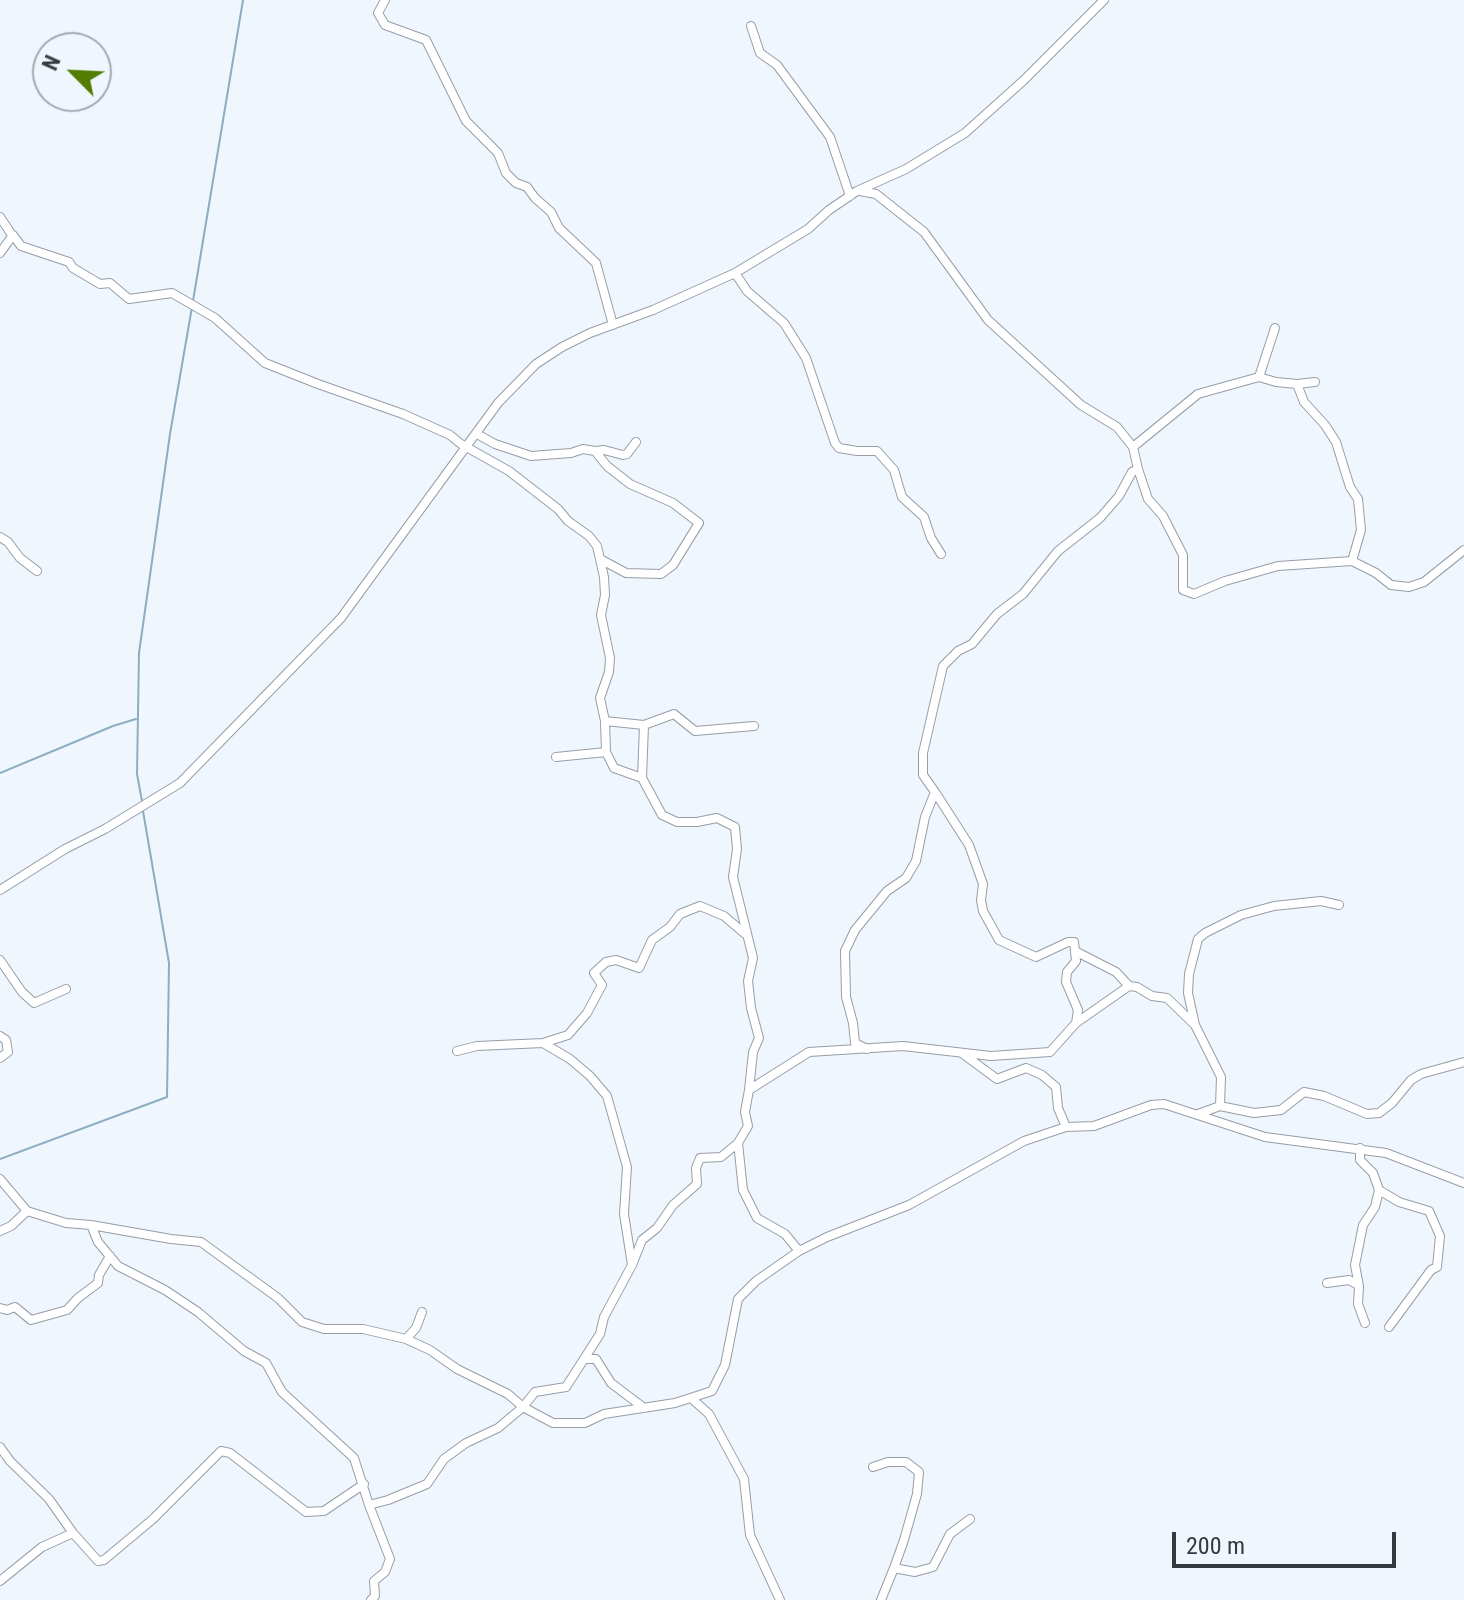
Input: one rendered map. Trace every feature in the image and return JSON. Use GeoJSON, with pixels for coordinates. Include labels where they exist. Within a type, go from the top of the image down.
{"type":"FeatureCollection","features":[{"type":"Feature","properties":{"kind":"street"},"geometry":{"type":"LineString","coordinates":[[385,0],[378,13],[385,25],[426,40],[466,121],[498,153],[506,173],[516,183],[527,187],[541,206],[551,212],[559,228],[596,263],[613,325]]}},
{"type":"Feature","properties":{"kind":"street"},"geometry":{"type":"LineString","coordinates":[[0,890],[180,783],[341,618],[514,384],[536,364],[562,347],[735,273],[808,229],[829,210],[854,194],[906,169],[965,133],[1024,80],[1104,0]]}},
{"type":"Feature","properties":{"kind":"street"},"geometry":{"type":"LineString","coordinates":[[751,26],[760,53],[777,65],[830,137],[854,194]]}},
{"type":"Feature","properties":{"kind":"street"},"geometry":{"type":"LineString","coordinates":[[854,194],[876,194],[924,232],[988,320],[1081,405],[1117,427],[1133,447],[1148,499],[1163,516],[1183,555],[1183,590],[1194,594],[1225,581],[1278,566],[1352,561],[1391,585],[1409,587],[1424,582],[1464,550]]}},
{"type":"Feature","properties":{"kind":"street"},"geometry":{"type":"LineString","coordinates":[[0,217],[12,235],[17,237],[18,243],[69,262],[73,268],[100,284],[110,283],[129,299],[172,293],[215,318],[265,363],[403,414],[450,435],[509,471],[558,509],[576,529],[589,536],[597,546],[600,559],[605,595],[602,630],[610,658],[609,672],[600,698],[605,721],[606,752],[614,768],[642,778]]}},
{"type":"Feature","properties":{"kind":"street"},"geometry":{"type":"LineString","coordinates":[[0,253],[12,235]]}},
{"type":"Feature","properties":{"kind":"street"},"geometry":{"type":"LineString","coordinates":[[735,273],[747,291],[784,323],[806,358],[835,443],[846,450],[877,451],[894,470],[902,497],[924,517],[931,538],[941,554]]}},
{"type":"Feature","properties":{"kind":"street"},"geometry":{"type":"LineString","coordinates":[[1259,377],[1275,328]]}},
{"type":"Feature","properties":{"kind":"street"},"geometry":{"type":"LineString","coordinates":[[1133,447],[1198,394],[1259,377],[1298,387],[1312,382]]}},
{"type":"Feature","properties":{"kind":"street"},"geometry":{"type":"LineString","coordinates":[[1298,387],[1304,402],[1336,442],[1350,487],[1358,499],[1361,530],[1352,561]]}},
{"type":"Feature","properties":{"kind":"street"},"geometry":{"type":"LineString","coordinates":[[477,434],[495,444],[531,456],[583,449],[623,455],[636,442]]}},
{"type":"Feature","properties":{"kind":"street"},"geometry":{"type":"LineString","coordinates":[[595,451],[607,466],[630,484],[673,503],[699,523],[673,565],[661,574],[626,573],[600,559]]}},
{"type":"Feature","properties":{"kind":"street"},"geometry":{"type":"LineString","coordinates":[[1076,1023],[1078,1010],[1066,982],[1067,972],[1076,961],[1074,942],[1036,957],[999,940],[983,911],[983,884],[969,845],[923,775],[923,753],[943,666],[958,651],[972,644],[997,614],[1023,594],[1058,551],[1100,518],[1119,496],[1132,472],[1138,469]]}},
{"type":"Feature","properties":{"kind":"street"},"geometry":{"type":"LineString","coordinates":[[0,537],[37,571]]}},
{"type":"Feature","properties":{"kind":"street"},"geometry":{"type":"LineString","coordinates":[[605,721],[644,725],[674,714],[695,731],[754,726]]}},
{"type":"Feature","properties":{"kind":"street"},"geometry":{"type":"LineString","coordinates":[[369,1505],[427,1484],[444,1459],[466,1443],[498,1428],[535,1392],[566,1387],[600,1334],[604,1317],[642,1240],[657,1228],[673,1205],[697,1184],[696,1168],[700,1158],[721,1157],[738,1143],[748,1126],[745,1112],[753,1052],[759,1038],[748,981],[753,958],[733,877],[737,849],[735,827],[717,818],[677,822],[662,815],[642,778],[644,725]]}},
{"type":"Feature","properties":{"kind":"street"},"geometry":{"type":"LineString","coordinates":[[556,757],[606,752]]}},
{"type":"Feature","properties":{"kind":"street"},"geometry":{"type":"LineString","coordinates":[[867,1050],[855,1043],[846,997],[845,951],[855,930],[887,891],[906,878],[916,861],[925,817],[935,792]]}},
{"type":"Feature","properties":{"kind":"street"},"geometry":{"type":"LineString","coordinates":[[1220,1106],[1223,1089],[1221,1077],[1195,1025],[1188,993],[1189,974],[1198,939],[1241,915],[1274,906],[1321,901],[1339,905]]}},
{"type":"Feature","properties":{"kind":"street"},"geometry":{"type":"LineString","coordinates":[[457,1051],[491,1044],[543,1043],[568,1035],[587,1013],[602,985],[594,973],[606,962],[616,960],[639,968],[652,940],[670,927],[680,914],[700,906],[724,916],[745,935]]}},
{"type":"Feature","properties":{"kind":"street"},"geometry":{"type":"LineString","coordinates":[[1075,951],[1116,972],[1129,986],[1152,996],[1167,998],[1195,1025]]}},
{"type":"Feature","properties":{"kind":"street"},"geometry":{"type":"LineString","coordinates":[[0,960],[22,992],[34,1003],[66,989]]}},
{"type":"Feature","properties":{"kind":"street"},"geometry":{"type":"LineString","coordinates":[[749,1090],[809,1052],[903,1046],[991,1056],[1050,1052],[1076,1023],[1129,986]]}},
{"type":"Feature","properties":{"kind":"street"},"geometry":{"type":"LineString","coordinates":[[0,1036],[6,1040],[8,1052],[0,1058]]}},
{"type":"Feature","properties":{"kind":"street"},"geometry":{"type":"LineString","coordinates":[[543,1043],[570,1059],[607,1096],[627,1167],[624,1214],[632,1265]]}},
{"type":"Feature","properties":{"kind":"street"},"geometry":{"type":"LineString","coordinates":[[963,1054],[997,1079],[1026,1068],[1042,1075],[1056,1087],[1058,1108],[1066,1127]]}},
{"type":"Feature","properties":{"kind":"street"},"geometry":{"type":"LineString","coordinates":[[1197,1114],[1220,1106],[1254,1113],[1281,1110],[1304,1092],[1324,1096],[1367,1114],[1379,1113],[1411,1080],[1421,1074],[1464,1062]]}},
{"type":"Feature","properties":{"kind":"street"},"geometry":{"type":"LineString","coordinates":[[0,1179],[27,1211],[66,1223],[201,1242],[278,1298],[302,1322],[324,1329],[363,1329],[406,1339],[508,1394],[523,1407],[553,1423],[585,1423],[604,1414],[691,1398],[712,1391],[725,1365],[738,1299],[756,1281],[799,1251],[827,1237],[909,1205],[1024,1141],[1066,1127],[1094,1126],[1151,1105],[1164,1104],[1265,1137],[1360,1148],[1401,1158],[1464,1183]]}},
{"type":"Feature","properties":{"kind":"street"},"geometry":{"type":"LineString","coordinates":[[738,1143],[743,1190],[757,1218],[785,1234],[799,1251]]}},
{"type":"Feature","properties":{"kind":"street"},"geometry":{"type":"LineString","coordinates":[[1360,1148],[1360,1160],[1373,1173],[1379,1190],[1375,1207],[1363,1225],[1355,1265],[1358,1304],[1365,1323]]}},
{"type":"Feature","properties":{"kind":"street"},"geometry":{"type":"LineString","coordinates":[[1379,1190],[1399,1202],[1429,1211],[1440,1236],[1437,1267],[1431,1270],[1389,1327]]}},
{"type":"Feature","properties":{"kind":"street"},"geometry":{"type":"LineString","coordinates":[[0,1231],[11,1226],[27,1211]]}},
{"type":"Feature","properties":{"kind":"street"},"geometry":{"type":"LineString","coordinates":[[91,1225],[98,1242],[118,1266],[165,1290],[198,1312],[244,1351],[266,1363],[282,1392],[354,1458],[390,1559],[385,1572],[374,1581],[375,1596],[371,1600]]}},
{"type":"Feature","properties":{"kind":"street"},"geometry":{"type":"LineString","coordinates":[[0,1308],[7,1310],[15,1307],[31,1320],[67,1310],[98,1283],[110,1256]]}},
{"type":"Feature","properties":{"kind":"street"},"geometry":{"type":"LineString","coordinates":[[1327,1283],[1349,1280],[1359,1286]]}},
{"type":"Feature","properties":{"kind":"street"},"geometry":{"type":"LineString","coordinates":[[406,1339],[416,1328],[422,1312]]}},
{"type":"Feature","properties":{"kind":"street"},"geometry":{"type":"LineString","coordinates":[[584,1359],[596,1359],[611,1383],[644,1408]]}},
{"type":"Feature","properties":{"kind":"street"},"geometry":{"type":"LineString","coordinates":[[691,1398],[709,1414],[744,1479],[750,1535],[780,1600]]}},
{"type":"Feature","properties":{"kind":"street"},"geometry":{"type":"LineString","coordinates":[[0,1447],[49,1499],[98,1561],[104,1560],[153,1519],[221,1451],[230,1453],[306,1512],[324,1511],[364,1484]]}},
{"type":"Feature","properties":{"kind":"street"},"geometry":{"type":"LineString","coordinates":[[873,1467],[888,1462],[906,1462],[919,1472],[908,1529],[881,1600]]}},
{"type":"Feature","properties":{"kind":"street"},"geometry":{"type":"LineString","coordinates":[[894,1568],[915,1572],[933,1567],[950,1534],[970,1519]]}},
{"type":"Feature","properties":{"kind":"street"},"geometry":{"type":"LineString","coordinates":[[0,1581],[42,1547],[73,1533]]}},
{"type":"Feature","properties":{"kind":"waterway"},"geometry":{"type":"LineString","coordinates":[[193,301],[243,0]]}},
{"type":"Feature","properties":{"kind":"waterway"},"geometry":{"type":"LineString","coordinates":[[142,801],[137,774],[139,653],[170,434],[192,307]]}},
{"type":"Feature","properties":{"kind":"waterway"},"geometry":{"type":"LineString","coordinates":[[0,773],[136,719]]}},
{"type":"Feature","properties":{"kind":"waterway"},"geometry":{"type":"LineString","coordinates":[[0,1159],[167,1097],[169,963],[143,811]]}}]}
